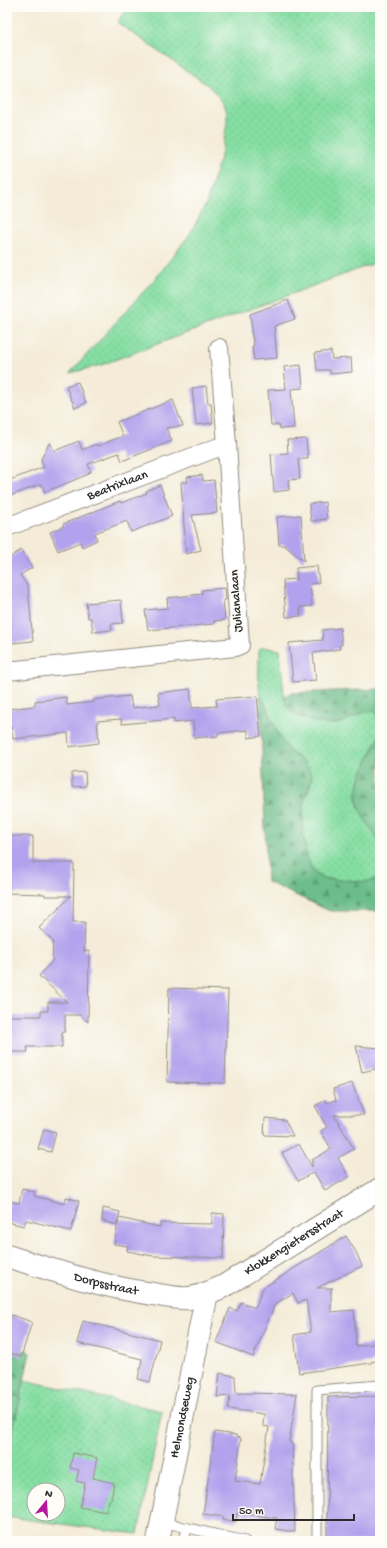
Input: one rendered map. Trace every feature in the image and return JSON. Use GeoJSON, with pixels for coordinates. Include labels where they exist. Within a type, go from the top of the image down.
{"type":"FeatureCollection","features":[{"type":"Feature","properties":{"kind":"street","name":"Julianalaan"},"geometry":{"type":"LineString","coordinates":[[7,671],[240,646],[227,444],[219,348]]}},
{"type":"Feature","properties":{"kind":"street","name":"Beatrixlaan"},"geometry":{"type":"LineString","coordinates":[[7,527],[227,444]]}},
{"type":"Feature","properties":{"kind":"street","name":"Klokkengietersstraat"},"geometry":{"type":"LineString","coordinates":[[207,1293],[224,1286],[380,1189]]}},
{"type":"Feature","properties":{"kind":"street","name":"Dorpsstraat"},"geometry":{"type":"LineString","coordinates":[[7,1256],[94,1282],[138,1292],[167,1297],[189,1298],[207,1293]]}},
{"type":"Feature","properties":{"kind":"street","name":"Helmondseweg"},"geometry":{"type":"LineString","coordinates":[[160,1531],[207,1293]]}},
{"type":"Feature","properties":{"kind":"lane"},"geometry":{"type":"LineString","coordinates":[[317,1541],[317,1390],[380,1384]]}},
{"type":"Feature","properties":{"kind":"lane"},"geometry":{"type":"LineString","coordinates":[[160,1531],[187,1528],[245,1541]]}},
{"type":"Feature","properties":{"kind":"lane"},"geometry":{"type":"LineString","coordinates":[[184,1541],[187,1528]]}},
{"type":"Feature","properties":{"kind":"green space"},"geometry":{"type":"Polygon","coordinates":[[[126,7],[380,7],[380,261],[101,365],[70,373],[156,278],[190,234],[207,202],[222,151],[227,123],[227,112],[224,103],[209,86],[118,23],[126,7]]]}},
{"type":"Feature","properties":{"kind":"green space"},"geometry":{"type":"Polygon","coordinates":[[[263,647],[280,650],[286,705],[363,712],[370,710],[376,712],[380,719],[380,734],[359,781],[358,805],[380,843],[380,877],[373,881],[363,882],[324,878],[313,870],[306,851],[303,828],[304,807],[311,780],[304,762],[289,751],[284,744],[265,703],[260,696],[259,649],[263,647]]]}},
{"type":"Feature","properties":{"kind":"green space"},"geometry":{"type":"Polygon","coordinates":[[[380,689],[380,719],[376,712],[371,711],[334,724],[319,723],[296,715],[286,705],[284,696],[291,693],[380,689]]]}},
{"type":"Feature","properties":{"kind":"green space"},"geometry":{"type":"Polygon","coordinates":[[[260,695],[283,742],[290,752],[307,766],[312,775],[305,798],[303,827],[306,850],[312,869],[320,877],[330,879],[363,882],[372,881],[380,877],[380,911],[330,911],[267,882],[260,695]]]}},
{"type":"Feature","properties":{"kind":"green space"},"geometry":{"type":"Polygon","coordinates":[[[380,734],[380,843],[362,814],[358,805],[357,797],[360,778],[380,734]]]}},
{"type":"Feature","properties":{"kind":"green space"},"geometry":{"type":"Polygon","coordinates":[[[10,1350],[28,1351],[30,1353],[7,1458],[7,1356],[10,1350]]]}},
{"type":"Feature","properties":{"kind":"green space"},"geometry":{"type":"Polygon","coordinates":[[[24,1380],[162,1411],[138,1534],[46,1522],[66,1522],[66,1482],[26,1482],[26,1519],[7,1517],[7,1458],[24,1380]]]}},
{"type":"Feature","properties":{"kind":"building"},"geometry":{"type":"Polygon","coordinates":[[[288,300],[295,319],[274,326],[277,358],[254,360],[252,346],[254,346],[250,314],[288,300]]]}},
{"type":"Feature","properties":{"kind":"building"},"geometry":{"type":"Polygon","coordinates":[[[331,351],[332,359],[351,358],[352,372],[330,374],[330,370],[317,370],[315,353],[331,351]]]}},
{"type":"Feature","properties":{"kind":"building"},"geometry":{"type":"Polygon","coordinates":[[[301,365],[303,388],[291,389],[294,428],[280,429],[279,425],[271,425],[268,390],[286,389],[284,367],[301,365]]]}},
{"type":"Feature","properties":{"kind":"building"},"geometry":{"type":"Polygon","coordinates":[[[78,382],[86,403],[75,408],[66,386],[78,382]]]}},
{"type":"Feature","properties":{"kind":"building"},"geometry":{"type":"Polygon","coordinates":[[[206,386],[208,403],[211,403],[213,423],[196,425],[192,388],[206,386]]]}},
{"type":"Feature","properties":{"kind":"building"},"geometry":{"type":"Polygon","coordinates":[[[173,400],[183,426],[166,428],[172,441],[122,461],[119,453],[88,464],[91,472],[88,473],[89,474],[45,492],[41,484],[7,497],[7,481],[44,467],[41,459],[50,442],[54,451],[79,441],[82,450],[96,444],[97,446],[123,436],[117,422],[173,400]]]}},
{"type":"Feature","properties":{"kind":"building"},"geometry":{"type":"Polygon","coordinates":[[[306,439],[308,459],[298,459],[300,479],[288,480],[289,490],[274,492],[271,454],[288,453],[287,440],[306,439]]]}},
{"type":"Feature","properties":{"kind":"building"},"geometry":{"type":"Polygon","coordinates":[[[202,475],[203,481],[214,480],[217,513],[192,515],[201,550],[186,554],[181,482],[188,482],[187,477],[202,475]]]}},
{"type":"Feature","properties":{"kind":"building"},"geometry":{"type":"Polygon","coordinates":[[[160,485],[172,516],[131,532],[127,521],[95,533],[97,540],[82,547],[80,542],[58,551],[50,532],[64,526],[63,524],[120,501],[121,503],[147,493],[146,491],[160,485]]]}},
{"type":"Feature","properties":{"kind":"building"},"geometry":{"type":"Polygon","coordinates":[[[325,502],[327,519],[311,521],[309,504],[325,502]]]}},
{"type":"Feature","properties":{"kind":"building"},"geometry":{"type":"Polygon","coordinates":[[[301,515],[304,561],[284,545],[279,545],[277,517],[301,515]]]}},
{"type":"Feature","properties":{"kind":"building"},"geometry":{"type":"Polygon","coordinates":[[[21,550],[32,568],[20,575],[28,587],[33,641],[12,643],[12,641],[9,641],[7,628],[11,627],[7,590],[7,554],[9,558],[21,550]]]}},
{"type":"Feature","properties":{"kind":"building"},"geometry":{"type":"Polygon","coordinates":[[[317,566],[319,583],[310,584],[312,606],[300,607],[301,616],[286,617],[283,580],[297,579],[296,568],[317,566]]]}},
{"type":"Feature","properties":{"kind":"building"},"geometry":{"type":"Polygon","coordinates":[[[225,588],[226,600],[223,600],[225,620],[214,621],[214,624],[148,630],[145,610],[168,608],[167,598],[202,594],[202,590],[225,588]]]}},
{"type":"Feature","properties":{"kind":"building"},"geometry":{"type":"Polygon","coordinates":[[[121,600],[123,623],[111,624],[112,630],[93,632],[91,618],[88,618],[86,603],[121,600]]]}},
{"type":"Feature","properties":{"kind":"building"},"geometry":{"type":"Polygon","coordinates":[[[340,628],[342,645],[339,645],[340,649],[313,653],[316,680],[293,682],[289,643],[323,640],[322,630],[340,628]]]}},
{"type":"Feature","properties":{"kind":"building"},"geometry":{"type":"Polygon","coordinates":[[[190,689],[192,708],[217,706],[216,699],[257,696],[261,736],[248,738],[248,730],[218,733],[218,736],[194,738],[193,721],[174,723],[174,719],[122,724],[121,719],[97,721],[99,743],[69,747],[68,733],[13,739],[11,727],[7,727],[7,709],[35,706],[35,701],[66,697],[67,705],[130,696],[132,708],[160,705],[158,693],[190,689]]]}},
{"type":"Feature","properties":{"kind":"building"},"geometry":{"type":"Polygon","coordinates":[[[85,772],[86,786],[72,787],[72,773],[85,772]]]}},
{"type":"Feature","properties":{"kind":"building"},"geometry":{"type":"Polygon","coordinates":[[[7,836],[33,836],[33,863],[74,863],[73,922],[85,922],[84,951],[89,951],[88,1022],[80,1015],[65,1015],[65,1032],[62,1032],[62,1047],[27,1047],[28,1052],[7,1052],[7,1023],[9,1023],[9,1016],[41,1016],[41,1011],[48,1011],[48,1002],[67,1002],[39,976],[52,961],[53,941],[39,928],[71,896],[45,896],[45,894],[7,893],[7,836]]]}},
{"type":"Feature","properties":{"kind":"building"},"geometry":{"type":"Polygon","coordinates":[[[169,988],[228,990],[225,1083],[167,1082],[169,988]]]}},
{"type":"Feature","properties":{"kind":"building"},"geometry":{"type":"Polygon","coordinates":[[[356,1046],[380,1048],[380,1068],[362,1072],[356,1046]]]}},
{"type":"Feature","properties":{"kind":"building"},"geometry":{"type":"Polygon","coordinates":[[[352,1083],[364,1115],[334,1115],[354,1149],[338,1158],[349,1177],[325,1191],[314,1172],[298,1181],[282,1153],[299,1144],[312,1167],[312,1160],[331,1149],[321,1131],[327,1127],[315,1106],[326,1100],[327,1103],[336,1100],[333,1089],[352,1083]]]}},
{"type":"Feature","properties":{"kind":"building"},"geometry":{"type":"Polygon","coordinates":[[[265,1118],[285,1120],[293,1136],[264,1135],[265,1118]]]}},
{"type":"Feature","properties":{"kind":"building"},"geometry":{"type":"Polygon","coordinates":[[[44,1129],[56,1132],[51,1152],[38,1149],[44,1129]]]}},
{"type":"Feature","properties":{"kind":"building"},"geometry":{"type":"Polygon","coordinates":[[[22,1189],[35,1192],[34,1196],[65,1204],[66,1197],[79,1201],[71,1231],[26,1220],[24,1226],[7,1222],[7,1212],[10,1201],[19,1203],[22,1189]]]}},
{"type":"Feature","properties":{"kind":"building"},"geometry":{"type":"Polygon","coordinates":[[[103,1208],[120,1212],[117,1225],[102,1221],[103,1208]]]}},
{"type":"Feature","properties":{"kind":"building"},"geometry":{"type":"Polygon","coordinates":[[[212,1213],[224,1214],[223,1258],[153,1256],[127,1251],[128,1246],[114,1244],[119,1218],[160,1227],[160,1223],[212,1224],[212,1213]]]}},
{"type":"Feature","properties":{"kind":"building"},"geometry":{"type":"Polygon","coordinates":[[[346,1236],[356,1252],[362,1266],[317,1288],[333,1288],[331,1289],[331,1312],[354,1310],[356,1346],[380,1343],[380,1360],[371,1363],[299,1373],[294,1335],[311,1332],[306,1300],[298,1303],[293,1293],[275,1304],[253,1357],[216,1342],[230,1308],[237,1311],[241,1302],[255,1308],[263,1288],[346,1236]]]}},
{"type":"Feature","properties":{"kind":"building"},"geometry":{"type":"Polygon","coordinates":[[[12,1315],[32,1322],[21,1357],[7,1352],[7,1332],[12,1315]]]}},
{"type":"Feature","properties":{"kind":"building"},"geometry":{"type":"Polygon","coordinates":[[[83,1321],[160,1340],[150,1382],[138,1379],[142,1359],[77,1343],[83,1321]]]}},
{"type":"Feature","properties":{"kind":"building"},"geometry":{"type":"Polygon","coordinates":[[[220,1373],[235,1376],[236,1393],[297,1394],[289,1442],[292,1443],[295,1532],[275,1529],[277,1518],[237,1513],[236,1522],[223,1519],[224,1517],[203,1514],[215,1432],[236,1435],[236,1437],[241,1438],[235,1481],[260,1484],[269,1427],[263,1426],[264,1414],[228,1409],[230,1396],[217,1397],[220,1373]]]}},
{"type":"Feature","properties":{"kind":"building"},"geometry":{"type":"Polygon","coordinates":[[[380,1396],[380,1541],[327,1541],[328,1397],[380,1396]]]}},
{"type":"Feature","properties":{"kind":"building"},"geometry":{"type":"Polygon","coordinates":[[[73,1453],[97,1458],[93,1478],[114,1483],[111,1500],[109,1500],[106,1512],[80,1507],[85,1483],[76,1481],[79,1470],[70,1468],[73,1453]]]}}]}
